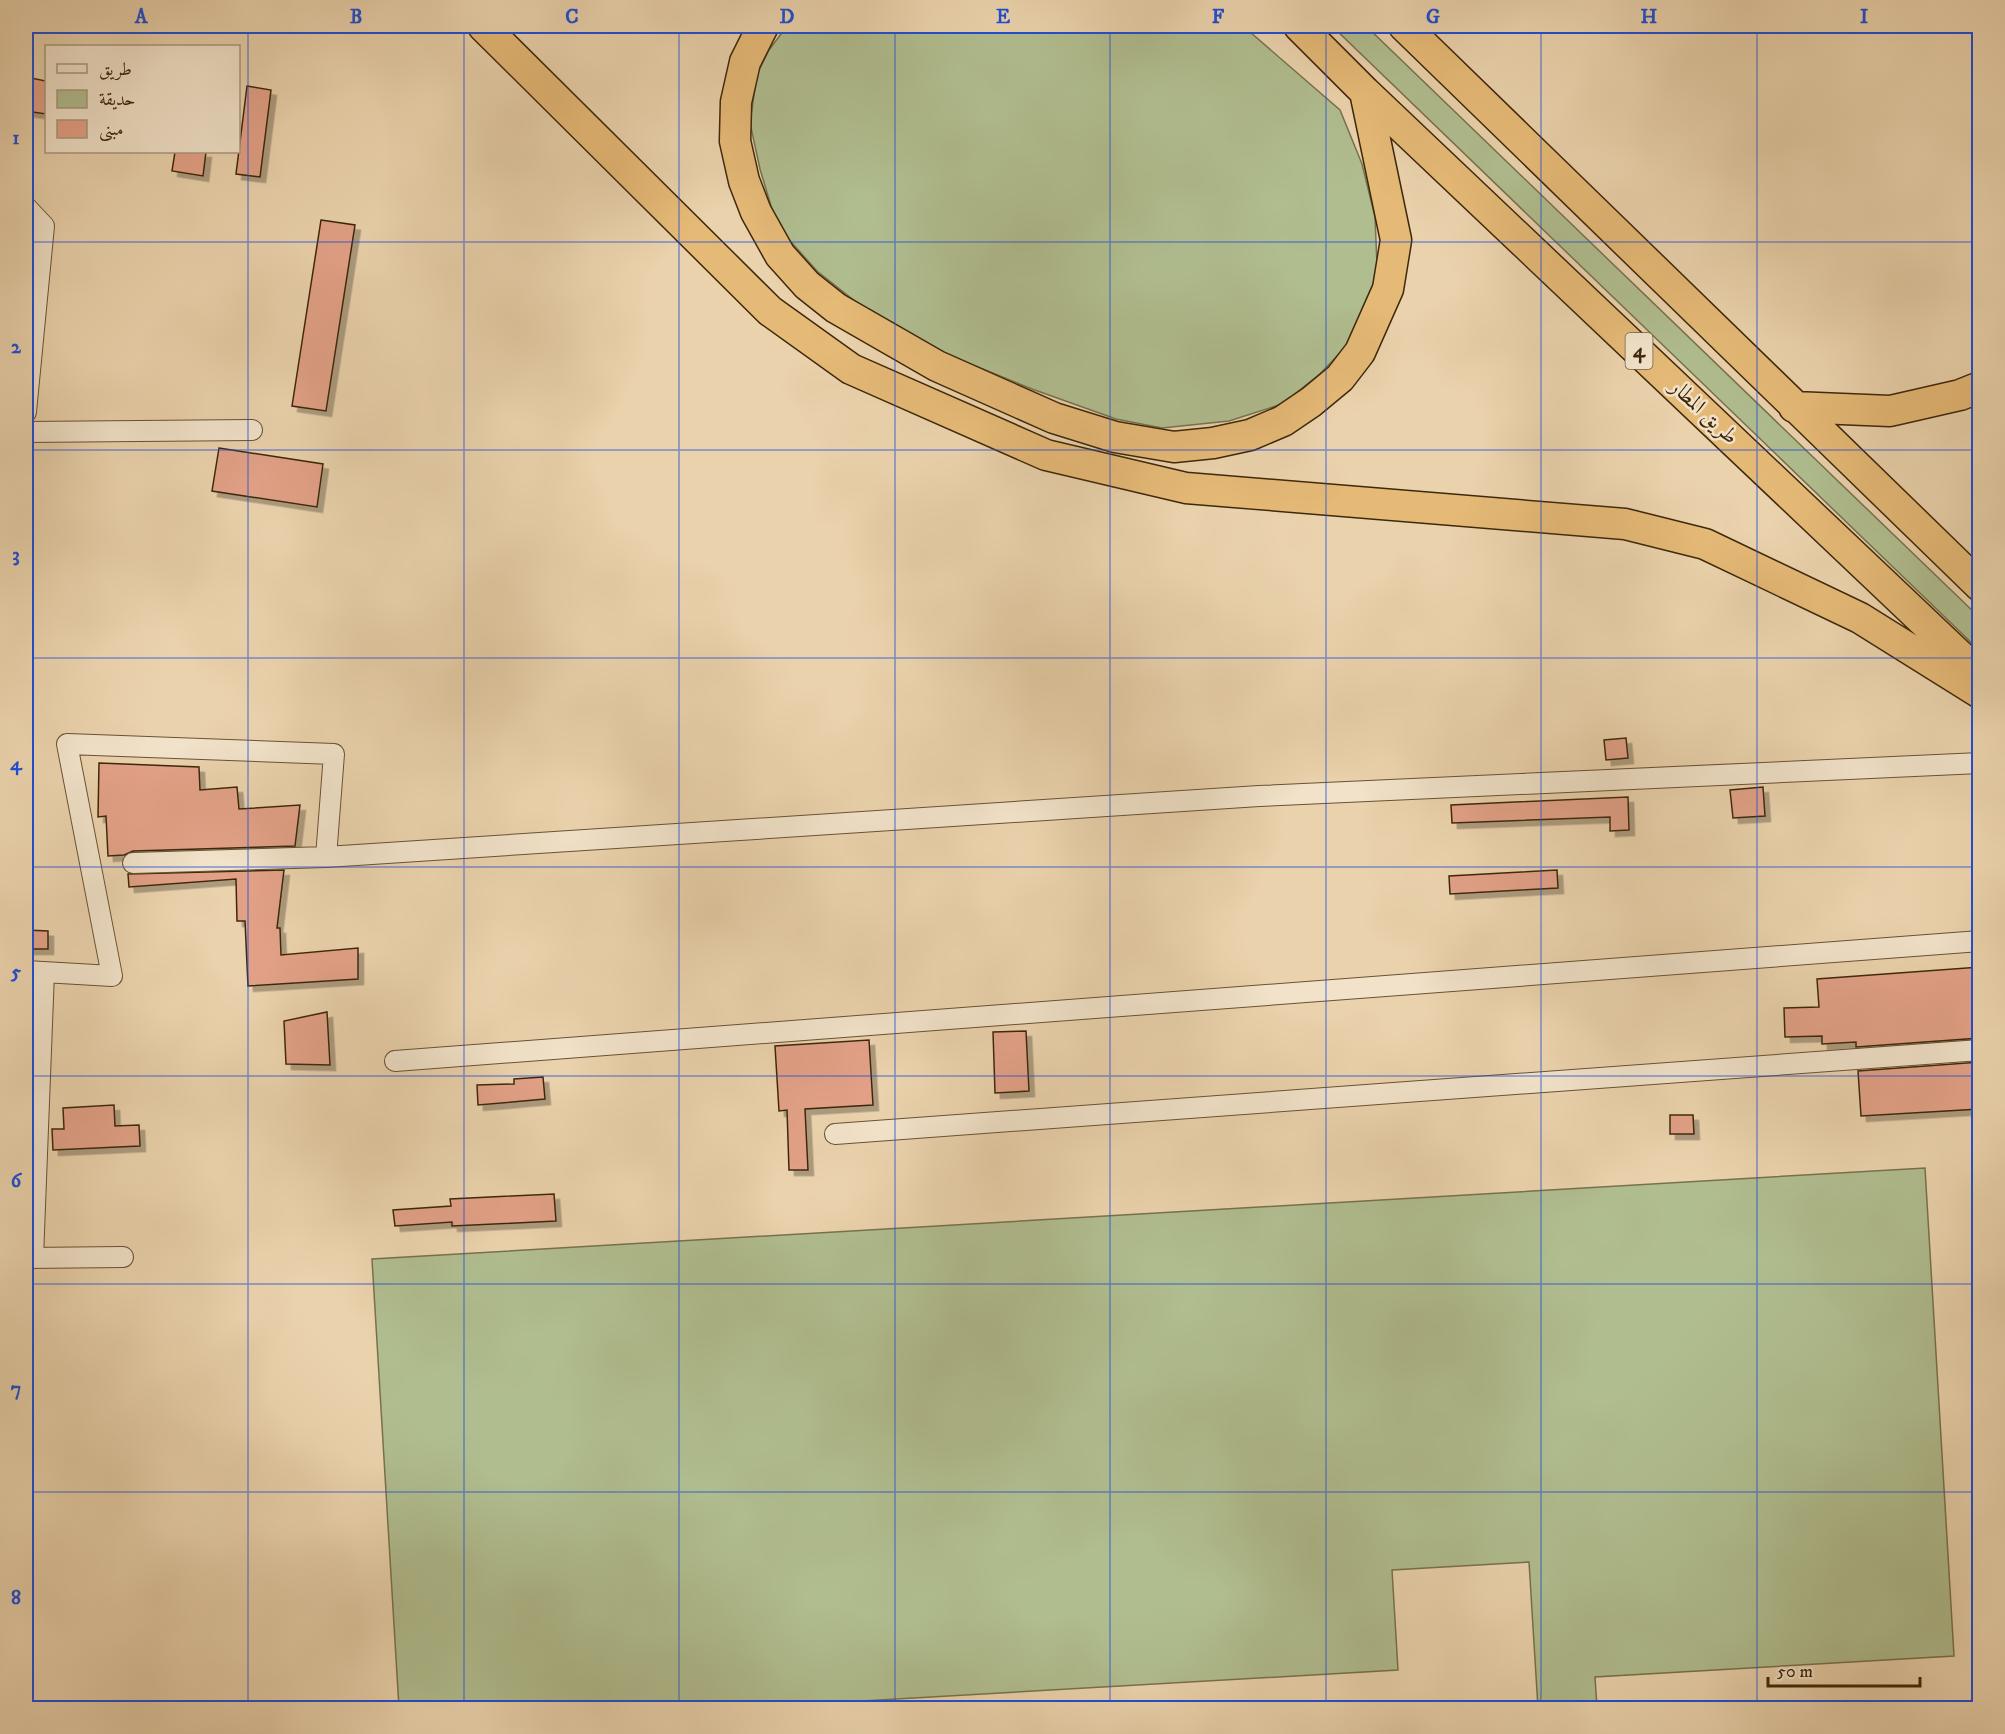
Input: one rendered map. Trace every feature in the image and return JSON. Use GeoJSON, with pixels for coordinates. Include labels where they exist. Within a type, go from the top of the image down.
{"type":"FeatureCollection","features":[{"type":"Feature","properties":{"kind":"highway"},"geometry":{"type":"LineString","coordinates":[[483,26],[770,311],[851,369],[1047,455],[1186,488],[1625,524],[1705,544],[1860,618],[1980,693]]}},
{"type":"Feature","properties":{"kind":"highway"},"geometry":{"type":"LineString","coordinates":[[763,26],[745,62],[736,102],[735,141],[744,181],[756,212],[780,255],[807,285],[836,308],[937,366],[1011,399],[1054,417],[1114,437],[1174,447],[1213,443],[1250,435],[1282,421],[1311,402],[1340,378],[1360,352],[1388,289],[1396,240],[1365,92]]}},
{"type":"Feature","properties":{"kind":"highway","name":"طريق المطار"},"geometry":{"type":"LineString","coordinates":[[1299,26],[1365,92],[1980,675]]}},
{"type":"Feature","properties":{"kind":"highway"},"geometry":{"type":"LineString","coordinates":[[1404,26],[1794,408],[1980,586]]}},
{"type":"Feature","properties":{"kind":"highway"},"geometry":{"type":"LineString","coordinates":[[1794,408],[1890,411],[1960,395],[1980,387]]}},
{"type":"Feature","properties":{"kind":"street"},"geometry":{"type":"LineString","coordinates":[[26,207],[44,226],[26,412]]}},
{"type":"Feature","properties":{"kind":"street"},"geometry":{"type":"LineString","coordinates":[[31,434],[252,430]]}},
{"type":"Feature","properties":{"kind":"street"},"geometry":{"type":"LineString","coordinates":[[123,1257],[29,1258],[35,971],[112,976],[67,744],[334,754],[326,857]]}},
{"type":"Feature","properties":{"kind":"street"},"geometry":{"type":"LineString","coordinates":[[133,862],[326,857],[1259,796],[1980,763]]}},
{"type":"Feature","properties":{"kind":"street"},"geometry":{"type":"LineString","coordinates":[[395,1061],[1980,941]]}},
{"type":"Feature","properties":{"kind":"street"},"geometry":{"type":"LineString","coordinates":[[835,1134],[1980,1050]]}},
{"type":"Feature","properties":{"kind":"green space"},"geometry":{"type":"Polygon","coordinates":[[[787,26],[1243,26],[1340,110],[1362,164],[1375,217],[1377,265],[1369,306],[1350,342],[1320,374],[1282,404],[1229,421],[1162,428],[1116,419],[1032,389],[946,354],[879,320],[817,271],[777,226],[760,169],[750,123],[757,74],[769,50],[787,26]]]}},
{"type":"Feature","properties":{"kind":"green space"},"geometry":{"type":"Polygon","coordinates":[[[1332,26],[1366,26],[1979,617],[1979,650],[1332,26]]]}},
{"type":"Feature","properties":{"kind":"green space"},"geometry":{"type":"Polygon","coordinates":[[[1925,1168],[1954,1656],[1595,1677],[1597,1708],[1538,1708],[1529,1562],[1392,1570],[1398,1670],[739,1708],[399,1708],[372,1259],[1925,1168]]]}},
{"type":"Feature","properties":{"kind":"building"},"geometry":{"type":"Polygon","coordinates":[[[26,77],[45,81],[45,114],[26,111],[26,77]]]}},
{"type":"Feature","properties":{"kind":"building"},"geometry":{"type":"Polygon","coordinates":[[[247,86],[271,90],[260,177],[236,174],[247,86]]]}},
{"type":"Feature","properties":{"kind":"building"},"geometry":{"type":"Polygon","coordinates":[[[175,153],[206,153],[203,176],[172,171],[175,153]]]}},
{"type":"Feature","properties":{"kind":"building"},"geometry":{"type":"Polygon","coordinates":[[[321,220],[355,225],[326,411],[292,406],[321,220]]]}},
{"type":"Feature","properties":{"kind":"building"},"geometry":{"type":"Polygon","coordinates":[[[219,448],[323,464],[317,507],[212,491],[219,448]]]}},
{"type":"Feature","properties":{"kind":"building"},"geometry":{"type":"Polygon","coordinates":[[[1626,738],[1628,758],[1606,760],[1604,740],[1626,738]]]}},
{"type":"Feature","properties":{"kind":"building"},"geometry":{"type":"Polygon","coordinates":[[[99,763],[199,767],[200,790],[237,787],[239,809],[300,805],[295,846],[133,851],[124,855],[108,856],[106,816],[98,817],[99,763]]]}},
{"type":"Feature","properties":{"kind":"building"},"geometry":{"type":"Polygon","coordinates":[[[1763,787],[1765,816],[1733,818],[1730,790],[1763,787]]]}},
{"type":"Feature","properties":{"kind":"building"},"geometry":{"type":"Polygon","coordinates":[[[1628,797],[1629,830],[1610,831],[1610,817],[1452,823],[1451,805],[1628,797]]]}},
{"type":"Feature","properties":{"kind":"building"},"geometry":{"type":"Polygon","coordinates":[[[284,870],[277,928],[280,928],[281,955],[358,948],[358,979],[248,986],[245,921],[237,921],[236,879],[129,887],[128,874],[284,870]]]}},
{"type":"Feature","properties":{"kind":"building"},"geometry":{"type":"Polygon","coordinates":[[[1557,870],[1558,888],[1450,894],[1449,876],[1557,870]]]}},
{"type":"Feature","properties":{"kind":"building"},"geometry":{"type":"Polygon","coordinates":[[[26,930],[48,931],[48,949],[26,949],[26,930]]]}},
{"type":"Feature","properties":{"kind":"building"},"geometry":{"type":"Polygon","coordinates":[[[1980,967],[1980,1038],[1856,1047],[1856,1042],[1822,1044],[1822,1036],[1785,1037],[1784,1008],[1819,1007],[1817,979],[1980,967]]]}},
{"type":"Feature","properties":{"kind":"building"},"geometry":{"type":"Polygon","coordinates":[[[327,1012],[330,1065],[286,1064],[284,1021],[327,1012]]]}},
{"type":"Feature","properties":{"kind":"building"},"geometry":{"type":"Polygon","coordinates":[[[1026,1031],[1029,1091],[995,1093],[993,1032],[1026,1031]]]}},
{"type":"Feature","properties":{"kind":"building"},"geometry":{"type":"Polygon","coordinates":[[[869,1040],[873,1105],[805,1109],[808,1170],[789,1170],[787,1110],[779,1111],[775,1046],[869,1040]]]}},
{"type":"Feature","properties":{"kind":"building"},"geometry":{"type":"Polygon","coordinates":[[[1980,1062],[1980,1109],[1861,1116],[1858,1071],[1980,1062]]]}},
{"type":"Feature","properties":{"kind":"building"},"geometry":{"type":"Polygon","coordinates":[[[543,1077],[545,1099],[478,1105],[477,1085],[514,1084],[514,1079],[543,1077]]]}},
{"type":"Feature","properties":{"kind":"building"},"geometry":{"type":"Polygon","coordinates":[[[114,1105],[115,1126],[139,1125],[140,1146],[53,1150],[52,1129],[64,1129],[63,1108],[114,1105]]]}},
{"type":"Feature","properties":{"kind":"building"},"geometry":{"type":"Polygon","coordinates":[[[1670,1115],[1693,1115],[1694,1134],[1670,1134],[1670,1115]]]}},
{"type":"Feature","properties":{"kind":"building"},"geometry":{"type":"Polygon","coordinates":[[[554,1194],[556,1221],[452,1226],[452,1222],[395,1226],[393,1210],[451,1206],[450,1199],[554,1194]]]}}]}
